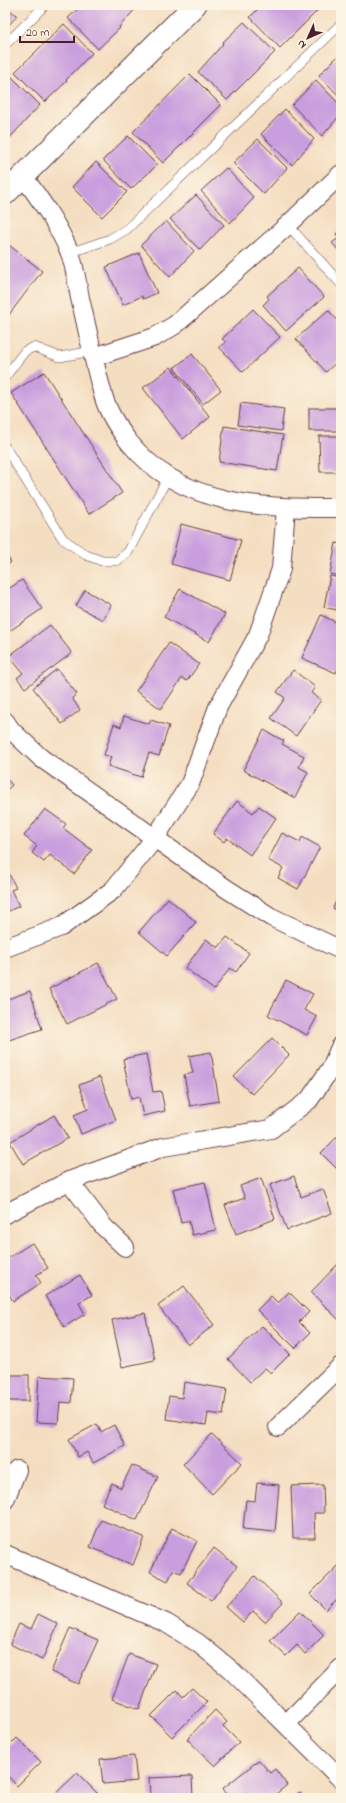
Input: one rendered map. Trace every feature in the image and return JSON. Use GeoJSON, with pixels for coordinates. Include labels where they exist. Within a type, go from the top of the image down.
{"type":"FeatureCollection","features":[{"type":"Feature","properties":{"kind":"street"},"geometry":{"type":"LineString","coordinates":[[5,194],[195,5]]}},
{"type":"Feature","properties":{"kind":"street"},"geometry":{"type":"LineString","coordinates":[[93,354],[155,337],[175,325],[206,300],[341,174]]}},
{"type":"Feature","properties":{"kind":"street"},"geometry":{"type":"LineString","coordinates":[[23,176],[54,218],[69,253],[104,400],[116,426],[139,454],[168,477],[203,493],[238,503],[286,508],[341,508]]}},
{"type":"Feature","properties":{"kind":"street"},"geometry":{"type":"LineString","coordinates":[[5,948],[61,927],[113,890],[155,838],[190,784],[218,707],[258,635],[281,569],[286,508]]}},
{"type":"Feature","properties":{"kind":"street"},"geometry":{"type":"LineString","coordinates":[[5,721],[11,730],[41,758],[227,889],[271,917],[341,950]]}},
{"type":"Feature","properties":{"kind":"street"},"geometry":{"type":"LineString","coordinates":[[5,1214],[69,1181],[163,1147],[271,1129],[309,1100],[331,1068],[341,1045]]}},
{"type":"Feature","properties":{"kind":"street"},"geometry":{"type":"LineString","coordinates":[[69,1181],[104,1227],[125,1246]]}},
{"type":"Feature","properties":{"kind":"street"},"geometry":{"type":"LineString","coordinates":[[278,1427],[341,1366]]}},
{"type":"Feature","properties":{"kind":"street"},"geometry":{"type":"LineString","coordinates":[[5,1500],[17,1470]]}},
{"type":"Feature","properties":{"kind":"street"},"geometry":{"type":"LineString","coordinates":[[5,1554],[166,1623],[198,1643],[230,1669],[341,1779]]}},
{"type":"Feature","properties":{"kind":"street"},"geometry":{"type":"LineString","coordinates":[[286,1724],[341,1668]]}},
{"type":"Feature","properties":{"kind":"lane"},"geometry":{"type":"LineString","coordinates":[[5,45],[45,5]]}},
{"type":"Feature","properties":{"kind":"lane"},"geometry":{"type":"LineString","coordinates":[[69,253],[110,239],[127,229],[341,24]]}},
{"type":"Feature","properties":{"kind":"lane"},"geometry":{"type":"LineString","coordinates":[[288,224],[341,284]]}},
{"type":"Feature","properties":{"kind":"lane"},"geometry":{"type":"LineString","coordinates":[[5,377],[25,351],[34,347],[60,357],[93,354]]}},
{"type":"Feature","properties":{"kind":"lane"},"geometry":{"type":"LineString","coordinates":[[5,447],[63,539],[86,555],[102,561],[117,561],[128,552],[168,477]]}},
{"type":"Feature","properties":{"kind":"building"},"geometry":{"type":"Polygon","coordinates":[[[5,5],[13,5],[9,9],[17,16],[5,29],[5,5]]]}},
{"type":"Feature","properties":{"kind":"building"},"geometry":{"type":"Polygon","coordinates":[[[82,5],[139,5],[119,27],[120,28],[98,49],[68,18],[82,5]]]}},
{"type":"Feature","properties":{"kind":"building"},"geometry":{"type":"Polygon","coordinates":[[[262,5],[323,5],[280,48],[250,17],[262,5]]]}},
{"type":"Feature","properties":{"kind":"building"},"geometry":{"type":"Polygon","coordinates":[[[244,22],[275,52],[227,100],[198,72],[223,44],[222,43],[244,22]]]}},
{"type":"Feature","properties":{"kind":"building"},"geometry":{"type":"Polygon","coordinates":[[[64,24],[92,53],[66,80],[67,81],[45,102],[15,72],[64,24]]]}},
{"type":"Feature","properties":{"kind":"building"},"geometry":{"type":"Polygon","coordinates":[[[341,53],[341,98],[319,75],[341,53]]]}},
{"type":"Feature","properties":{"kind":"building"},"geometry":{"type":"Polygon","coordinates":[[[190,74],[221,105],[163,163],[133,132],[190,74]]]}},
{"type":"Feature","properties":{"kind":"building"},"geometry":{"type":"Polygon","coordinates":[[[11,76],[40,105],[5,143],[5,82],[11,76]]]}},
{"type":"Feature","properties":{"kind":"building"},"geometry":{"type":"Polygon","coordinates":[[[316,80],[341,106],[341,114],[322,136],[292,105],[316,80]]]}},
{"type":"Feature","properties":{"kind":"building"},"geometry":{"type":"Polygon","coordinates":[[[285,109],[314,139],[292,165],[261,134],[285,109]]]}},
{"type":"Feature","properties":{"kind":"building"},"geometry":{"type":"Polygon","coordinates":[[[128,136],[157,165],[131,189],[103,160],[128,136]]]}},
{"type":"Feature","properties":{"kind":"building"},"geometry":{"type":"Polygon","coordinates":[[[258,139],[287,168],[264,194],[233,163],[258,139]]]}},
{"type":"Feature","properties":{"kind":"building"},"geometry":{"type":"Polygon","coordinates":[[[96,162],[127,192],[102,217],[72,187],[96,162]]]}},
{"type":"Feature","properties":{"kind":"building"},"geometry":{"type":"Polygon","coordinates":[[[226,168],[254,198],[230,223],[201,191],[226,168]]]}},
{"type":"Feature","properties":{"kind":"building"},"geometry":{"type":"Polygon","coordinates":[[[196,195],[224,225],[200,250],[170,219],[196,195]]]}},
{"type":"Feature","properties":{"kind":"building"},"geometry":{"type":"Polygon","coordinates":[[[166,221],[194,251],[170,277],[141,245],[166,221]]]}},
{"type":"Feature","properties":{"kind":"building"},"geometry":{"type":"Polygon","coordinates":[[[341,230],[341,253],[332,243],[339,238],[336,234],[341,230]]]}},
{"type":"Feature","properties":{"kind":"building"},"geometry":{"type":"Polygon","coordinates":[[[9,245],[42,271],[5,320],[5,250],[9,245]]]}},
{"type":"Feature","properties":{"kind":"building"},"geometry":{"type":"Polygon","coordinates":[[[139,253],[157,293],[143,299],[142,296],[123,305],[106,267],[139,253]]]}},
{"type":"Feature","properties":{"kind":"building"},"geometry":{"type":"Polygon","coordinates":[[[298,268],[324,297],[286,331],[263,305],[269,299],[267,296],[298,268]]]}},
{"type":"Feature","properties":{"kind":"building"},"geometry":{"type":"Polygon","coordinates":[[[253,309],[280,337],[243,372],[219,347],[226,342],[222,339],[253,309]]]}},
{"type":"Feature","properties":{"kind":"building"},"geometry":{"type":"Polygon","coordinates":[[[328,310],[341,324],[341,358],[326,372],[296,339],[328,310]]]}},
{"type":"Feature","properties":{"kind":"building"},"geometry":{"type":"Polygon","coordinates":[[[192,354],[221,390],[203,404],[174,368],[192,354]]]}},
{"type":"Feature","properties":{"kind":"building"},"geometry":{"type":"Polygon","coordinates":[[[171,367],[210,417],[183,439],[143,388],[171,367]]]}},
{"type":"Feature","properties":{"kind":"building"},"geometry":{"type":"Polygon","coordinates":[[[44,372],[122,493],[89,514],[11,393],[44,372]]]}},
{"type":"Feature","properties":{"kind":"building"},"geometry":{"type":"Polygon","coordinates":[[[241,403],[284,409],[281,431],[238,425],[241,403]]]}},
{"type":"Feature","properties":{"kind":"building"},"geometry":{"type":"Polygon","coordinates":[[[309,408],[341,408],[341,431],[309,431],[309,408]]]}},
{"type":"Feature","properties":{"kind":"building"},"geometry":{"type":"Polygon","coordinates":[[[224,426],[283,435],[277,471],[219,462],[224,426]]]}},
{"type":"Feature","properties":{"kind":"building"},"geometry":{"type":"Polygon","coordinates":[[[319,436],[341,436],[341,472],[320,472],[319,436]]]}},
{"type":"Feature","properties":{"kind":"building"},"geometry":{"type":"Polygon","coordinates":[[[181,524],[241,540],[230,580],[171,564],[181,524]]]}},
{"type":"Feature","properties":{"kind":"building"},"geometry":{"type":"Polygon","coordinates":[[[336,543],[341,544],[341,576],[330,574],[336,543]]]}},
{"type":"Feature","properties":{"kind":"building"},"geometry":{"type":"Polygon","coordinates":[[[5,554],[11,562],[5,567],[5,554]]]}},
{"type":"Feature","properties":{"kind":"building"},"geometry":{"type":"Polygon","coordinates":[[[330,576],[341,578],[341,611],[324,607],[330,576]]]}},
{"type":"Feature","properties":{"kind":"building"},"geometry":{"type":"Polygon","coordinates":[[[22,580],[42,609],[5,634],[5,591],[22,580]]]}},
{"type":"Feature","properties":{"kind":"building"},"geometry":{"type":"Polygon","coordinates":[[[180,589],[225,614],[209,642],[164,617],[180,589]]]}},
{"type":"Feature","properties":{"kind":"building"},"geometry":{"type":"Polygon","coordinates":[[[85,590],[111,605],[103,620],[76,606],[85,590]]]}},
{"type":"Feature","properties":{"kind":"building"},"geometry":{"type":"Polygon","coordinates":[[[321,615],[340,624],[336,633],[341,635],[341,662],[336,673],[302,658],[321,615]]]}},
{"type":"Feature","properties":{"kind":"building"},"geometry":{"type":"Polygon","coordinates":[[[50,625],[72,653],[25,688],[17,678],[23,673],[9,656],[50,625]]]}},
{"type":"Feature","properties":{"kind":"building"},"geometry":{"type":"Polygon","coordinates":[[[169,643],[199,664],[187,681],[182,678],[161,709],[136,691],[169,643]]]}},
{"type":"Feature","properties":{"kind":"building"},"geometry":{"type":"Polygon","coordinates":[[[57,669],[77,694],[72,698],[80,710],[62,724],[33,688],[57,669]]]}},
{"type":"Feature","properties":{"kind":"building"},"geometry":{"type":"Polygon","coordinates":[[[293,670],[315,687],[311,693],[321,700],[296,736],[271,718],[285,698],[277,692],[293,670]]]}},
{"type":"Feature","properties":{"kind":"building"},"geometry":{"type":"Polygon","coordinates":[[[124,716],[149,724],[151,720],[169,726],[159,756],[149,753],[141,777],[108,766],[111,757],[104,755],[114,724],[121,727],[124,716]]]}},
{"type":"Feature","properties":{"kind":"building"},"geometry":{"type":"Polygon","coordinates":[[[264,730],[284,741],[282,744],[304,756],[299,767],[308,772],[295,798],[243,770],[264,730]]]}},
{"type":"Feature","properties":{"kind":"building"},"geometry":{"type":"Polygon","coordinates":[[[5,777],[12,785],[5,792],[5,777]]]}},
{"type":"Feature","properties":{"kind":"building"},"geometry":{"type":"Polygon","coordinates":[[[237,801],[253,813],[259,806],[276,818],[250,855],[227,838],[224,842],[213,834],[237,801]]]}},
{"type":"Feature","properties":{"kind":"building"},"geometry":{"type":"Polygon","coordinates":[[[45,809],[66,824],[63,828],[92,850],[74,874],[50,855],[44,862],[32,853],[37,846],[24,836],[45,809]]]}},
{"type":"Feature","properties":{"kind":"building"},"geometry":{"type":"Polygon","coordinates":[[[282,833],[300,842],[302,837],[320,847],[298,889],[278,878],[283,868],[268,860],[282,833]]]}},
{"type":"Feature","properties":{"kind":"building"},"geometry":{"type":"Polygon","coordinates":[[[7,870],[16,888],[11,890],[19,906],[5,913],[5,871],[7,870]]]}},
{"type":"Feature","properties":{"kind":"building"},"geometry":{"type":"Polygon","coordinates":[[[341,890],[341,912],[333,908],[341,890]]]}},
{"type":"Feature","properties":{"kind":"building"},"geometry":{"type":"Polygon","coordinates":[[[168,898],[196,922],[167,956],[139,932],[168,898]]]}},
{"type":"Feature","properties":{"kind":"building"},"geometry":{"type":"Polygon","coordinates":[[[227,937],[249,953],[236,972],[230,968],[214,990],[185,968],[206,939],[218,948],[227,937]]]}},
{"type":"Feature","properties":{"kind":"building"},"geometry":{"type":"Polygon","coordinates":[[[98,963],[117,999],[67,1024],[49,989],[98,963]]]}},
{"type":"Feature","properties":{"kind":"building"},"geometry":{"type":"Polygon","coordinates":[[[286,980],[313,994],[304,1010],[317,1017],[307,1035],[268,1015],[286,980]]]}},
{"type":"Feature","properties":{"kind":"building"},"geometry":{"type":"Polygon","coordinates":[[[30,991],[42,1029],[6,1041],[5,1000],[30,991]]]}},
{"type":"Feature","properties":{"kind":"building"},"geometry":{"type":"Polygon","coordinates":[[[272,1038],[289,1055],[252,1094],[234,1077],[272,1038]]]}},
{"type":"Feature","properties":{"kind":"building"},"geometry":{"type":"Polygon","coordinates":[[[211,1052],[219,1101],[190,1106],[184,1075],[193,1073],[189,1056],[211,1052]]]}},
{"type":"Feature","properties":{"kind":"building"},"geometry":{"type":"Polygon","coordinates":[[[146,1054],[153,1092],[161,1091],[165,1111],[143,1116],[139,1097],[131,1099],[123,1059],[146,1054]]]}},
{"type":"Feature","properties":{"kind":"building"},"geometry":{"type":"Polygon","coordinates":[[[100,1077],[116,1120],[81,1134],[74,1115],[88,1109],[79,1085],[100,1077]]]}},
{"type":"Feature","properties":{"kind":"building"},"geometry":{"type":"Polygon","coordinates":[[[54,1115],[68,1138],[23,1164],[10,1142],[54,1115]]]}},
{"type":"Feature","properties":{"kind":"building"},"geometry":{"type":"Polygon","coordinates":[[[341,1133],[341,1173],[321,1153],[341,1133]]]}},
{"type":"Feature","properties":{"kind":"building"},"geometry":{"type":"Polygon","coordinates":[[[294,1176],[301,1197],[323,1189],[332,1213],[287,1230],[270,1185],[294,1176]]]}},
{"type":"Feature","properties":{"kind":"building"},"geometry":{"type":"Polygon","coordinates":[[[261,1178],[275,1219],[236,1234],[225,1205],[245,1198],[240,1186],[261,1178]]]}},
{"type":"Feature","properties":{"kind":"building"},"geometry":{"type":"Polygon","coordinates":[[[205,1182],[216,1230],[192,1235],[189,1221],[181,1223],[173,1189],[205,1182]]]}},
{"type":"Feature","properties":{"kind":"building"},"geometry":{"type":"Polygon","coordinates":[[[32,1243],[48,1268],[36,1275],[41,1283],[13,1301],[5,1288],[5,1260],[32,1243]]]}},
{"type":"Feature","properties":{"kind":"building"},"geometry":{"type":"Polygon","coordinates":[[[338,1264],[341,1267],[341,1318],[339,1320],[311,1292],[338,1264]]]}},
{"type":"Feature","properties":{"kind":"building"},"geometry":{"type":"Polygon","coordinates":[[[80,1275],[92,1295],[79,1303],[85,1314],[64,1327],[45,1296],[80,1275]]]}},
{"type":"Feature","properties":{"kind":"building"},"geometry":{"type":"Polygon","coordinates":[[[184,1286],[214,1325],[188,1345],[158,1306],[184,1286]]]}},
{"type":"Feature","properties":{"kind":"building"},"geometry":{"type":"Polygon","coordinates":[[[289,1292],[309,1312],[299,1322],[310,1333],[295,1348],[257,1310],[271,1296],[278,1303],[289,1292]]]}},
{"type":"Feature","properties":{"kind":"building"},"geometry":{"type":"Polygon","coordinates":[[[145,1313],[155,1360],[122,1367],[112,1320],[145,1313]]]}},
{"type":"Feature","properties":{"kind":"building"},"geometry":{"type":"Polygon","coordinates":[[[262,1326],[290,1354],[271,1373],[265,1368],[250,1382],[228,1359],[262,1326]]]}},
{"type":"Feature","properties":{"kind":"building"},"geometry":{"type":"Polygon","coordinates":[[[5,1375],[29,1375],[29,1401],[5,1401],[5,1375]]]}},
{"type":"Feature","properties":{"kind":"building"},"geometry":{"type":"Polygon","coordinates":[[[39,1376],[73,1378],[71,1403],[60,1402],[58,1423],[36,1422],[39,1376]]]}},
{"type":"Feature","properties":{"kind":"building"},"geometry":{"type":"Polygon","coordinates":[[[184,1382],[227,1389],[223,1415],[208,1413],[206,1425],[166,1419],[169,1396],[182,1398],[184,1382]]]}},
{"type":"Feature","properties":{"kind":"building"},"geometry":{"type":"Polygon","coordinates":[[[97,1424],[101,1432],[114,1425],[125,1446],[93,1463],[87,1452],[78,1457],[69,1439],[97,1424]]]}},
{"type":"Feature","properties":{"kind":"building"},"geometry":{"type":"Polygon","coordinates":[[[212,1434],[242,1463],[212,1494],[183,1464],[212,1434]]]}},
{"type":"Feature","properties":{"kind":"building"},"geometry":{"type":"Polygon","coordinates":[[[132,1465],[158,1477],[137,1520],[102,1504],[112,1483],[121,1488],[132,1465]]]}},
{"type":"Feature","properties":{"kind":"building"},"geometry":{"type":"Polygon","coordinates":[[[341,1480],[341,1488],[337,1484],[341,1480]]]}},
{"type":"Feature","properties":{"kind":"building"},"geometry":{"type":"Polygon","coordinates":[[[257,1483],[279,1485],[275,1532],[243,1529],[246,1500],[255,1501],[257,1483]]]}},
{"type":"Feature","properties":{"kind":"building"},"geometry":{"type":"Polygon","coordinates":[[[323,1485],[324,1513],[314,1513],[315,1538],[293,1538],[291,1486],[323,1485]]]}},
{"type":"Feature","properties":{"kind":"building"},"geometry":{"type":"Polygon","coordinates":[[[101,1520],[144,1537],[133,1565],[90,1547],[101,1520]]]}},
{"type":"Feature","properties":{"kind":"building"},"geometry":{"type":"Polygon","coordinates":[[[172,1528],[197,1541],[181,1573],[173,1570],[168,1581],[150,1572],[172,1528]]]}},
{"type":"Feature","properties":{"kind":"building"},"geometry":{"type":"Polygon","coordinates":[[[214,1548],[237,1566],[211,1601],[187,1583],[214,1548]]]}},
{"type":"Feature","properties":{"kind":"building"},"geometry":{"type":"Polygon","coordinates":[[[339,1565],[341,1566],[341,1603],[337,1599],[326,1610],[310,1594],[339,1565]]]}},
{"type":"Feature","properties":{"kind":"building"},"geometry":{"type":"Polygon","coordinates":[[[255,1576],[283,1603],[265,1622],[253,1611],[243,1622],[226,1607],[255,1576]]]}},
{"type":"Feature","properties":{"kind":"building"},"geometry":{"type":"Polygon","coordinates":[[[300,1611],[324,1635],[305,1654],[297,1645],[286,1656],[270,1641],[300,1611]]]}},
{"type":"Feature","properties":{"kind":"building"},"geometry":{"type":"Polygon","coordinates":[[[38,1614],[58,1624],[42,1660],[10,1644],[19,1624],[31,1629],[38,1614]]]}},
{"type":"Feature","properties":{"kind":"building"},"geometry":{"type":"Polygon","coordinates":[[[70,1628],[98,1640],[78,1684],[51,1672],[70,1628]]]}},
{"type":"Feature","properties":{"kind":"building"},"geometry":{"type":"Polygon","coordinates":[[[129,1654],[156,1664],[139,1709],[112,1699],[129,1654]]]}},
{"type":"Feature","properties":{"kind":"building"},"geometry":{"type":"Polygon","coordinates":[[[192,1688],[207,1702],[172,1737],[151,1716],[177,1690],[183,1697],[192,1688]]]}},
{"type":"Feature","properties":{"kind":"building"},"geometry":{"type":"Polygon","coordinates":[[[215,1710],[227,1722],[223,1726],[239,1742],[215,1766],[187,1739],[215,1710]]]}},
{"type":"Feature","properties":{"kind":"building"},"geometry":{"type":"Polygon","coordinates":[[[17,1738],[41,1762],[17,1786],[5,1773],[5,1750],[17,1738]]]}},
{"type":"Feature","properties":{"kind":"building"},"geometry":{"type":"Polygon","coordinates":[[[134,1756],[137,1781],[103,1784],[100,1759],[134,1756]]]}},
{"type":"Feature","properties":{"kind":"building"},"geometry":{"type":"Polygon","coordinates":[[[259,1760],[270,1773],[275,1769],[287,1785],[271,1798],[251,1798],[247,1793],[241,1798],[229,1798],[222,1789],[259,1760]]]}},
{"type":"Feature","properties":{"kind":"building"},"geometry":{"type":"Polygon","coordinates":[[[77,1773],[99,1795],[97,1798],[51,1798],[77,1773]]]}},
{"type":"Feature","properties":{"kind":"building"},"geometry":{"type":"Polygon","coordinates":[[[192,1776],[193,1798],[150,1798],[149,1778],[192,1776]]]}},
{"type":"Feature","properties":{"kind":"building"},"geometry":{"type":"Polygon","coordinates":[[[300,1792],[303,1798],[291,1798],[300,1792]]]}}]}
